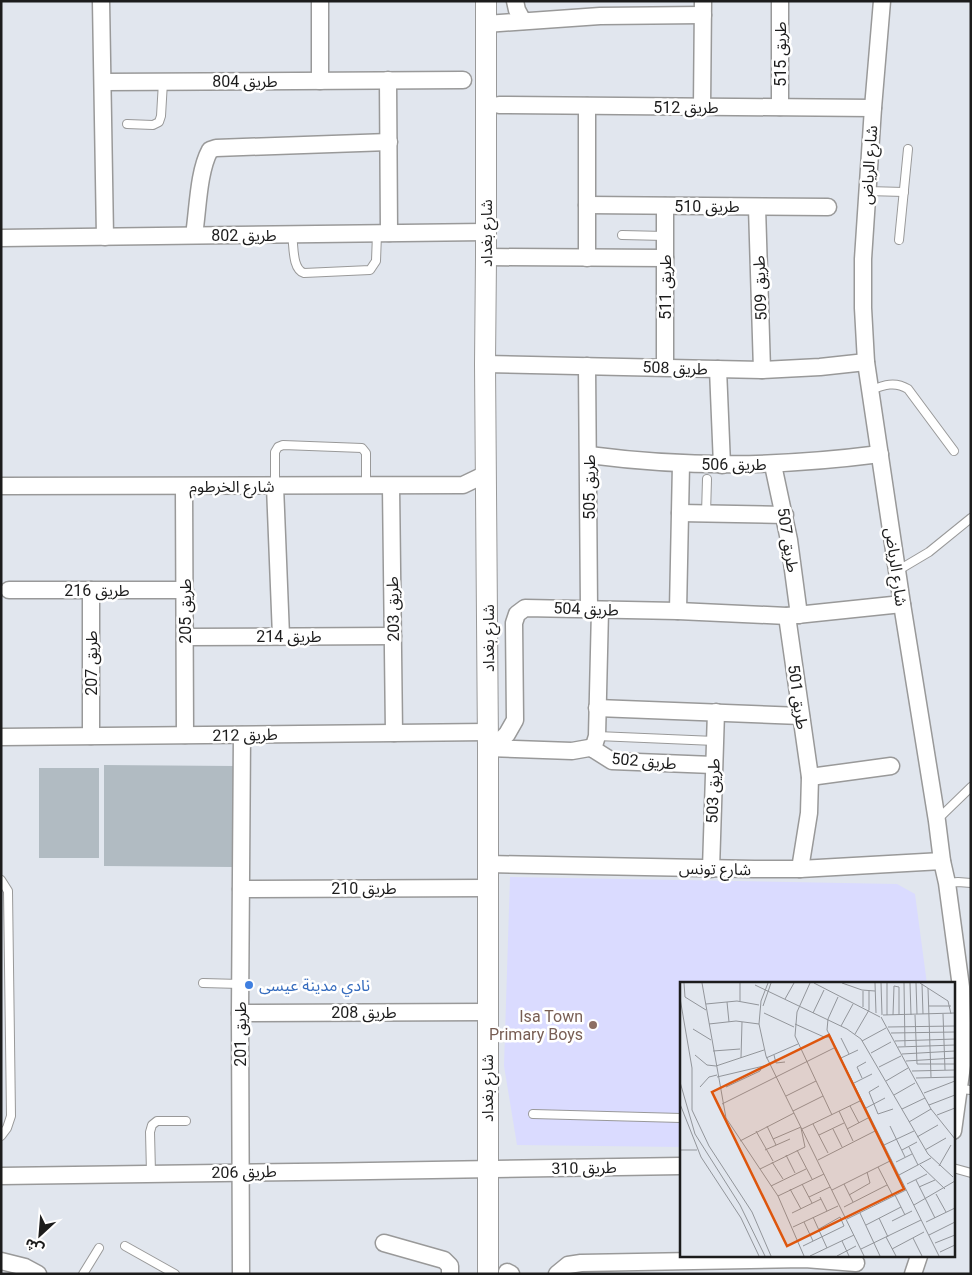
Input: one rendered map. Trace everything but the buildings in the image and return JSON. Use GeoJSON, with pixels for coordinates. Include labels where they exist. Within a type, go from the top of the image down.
{"type":"FeatureCollection","features":[{"type":"Feature","properties":{"kind":"street"},"geometry":{"type":"LineString","coordinates":[[102,1],[105,237]]}},
{"type":"Feature","properties":{"kind":"street"},"geometry":{"type":"LineString","coordinates":[[320,1],[320,81]]}},
{"type":"Feature","properties":{"kind":"street","name":"شارع بغداد"},"geometry":{"type":"LineString","coordinates":[[486,1],[485,364],[490,743],[487,1170],[502,1273]]}},
{"type":"Feature","properties":{"kind":"street"},"geometry":{"type":"LineString","coordinates":[[515,1],[523,20]]}},
{"type":"Feature","properties":{"kind":"street","name":"طريق 515"},"geometry":{"type":"LineString","coordinates":[[780,1],[780,107]]}},
{"type":"Feature","properties":{"kind":"street","name":"شارع الرياض"},"geometry":{"type":"LineString","coordinates":[[882,1],[872,108],[863,259],[866,362],[942,861],[966,987],[963,1048],[965,1089],[954,1128]]}},
{"type":"Feature","properties":{"kind":"street"},"geometry":{"type":"LineString","coordinates":[[486,24],[600,9],[703,8],[702,107]]}},
{"type":"Feature","properties":{"kind":"street"},"geometry":{"type":"LineString","coordinates":[[383,233],[389,142],[388,80]]}},
{"type":"Feature","properties":{"kind":"street","name":"طريق 804"},"geometry":{"type":"LineString","coordinates":[[103,82],[463,80]]}},
{"type":"Feature","properties":{"kind":"street","name":"طريق 512"},"geometry":{"type":"LineString","coordinates":[[499,105],[872,108]]}},
{"type":"Feature","properties":{"kind":"street"},"geometry":{"type":"LineString","coordinates":[[586,258],[587,106]]}},
{"type":"Feature","properties":{"kind":"street"},"geometry":{"type":"LineString","coordinates":[[194,235],[201,182],[207,155],[210,150],[216,148],[389,142]]}},
{"type":"Feature","properties":{"kind":"street","name":"طريق 510"},"geometry":{"type":"LineString","coordinates":[[587,205],[828,207]]}},
{"type":"Feature","properties":{"kind":"street","name":"طريق 511"},"geometry":{"type":"LineString","coordinates":[[665,206],[665,367]]}},
{"type":"Feature","properties":{"kind":"street","name":"طريق 509"},"geometry":{"type":"LineString","coordinates":[[757,207],[762,370]]}},
{"type":"Feature","properties":{"kind":"street","name":"طريق 802"},"geometry":{"type":"LineString","coordinates":[[1,238],[486,232]]}},
{"type":"Feature","properties":{"kind":"street"},"geometry":{"type":"LineString","coordinates":[[486,257],[665,258]]}},
{"type":"Feature","properties":{"kind":"street","name":"طريق 508"},"geometry":{"type":"LineString","coordinates":[[485,364],[762,370],[866,362]]}},
{"type":"Feature","properties":{"kind":"street","name":"طريق 505"},"geometry":{"type":"LineString","coordinates":[[588,366],[594,610]]}},
{"type":"Feature","properties":{"kind":"street"},"geometry":{"type":"LineString","coordinates":[[718,369],[722,465]]}},
{"type":"Feature","properties":{"kind":"street","name":"طريق 506"},"geometry":{"type":"LineString","coordinates":[[589,455],[681,464],[722,465],[774,464],[880,454]]}},
{"type":"Feature","properties":{"kind":"street"},"geometry":{"type":"LineString","coordinates":[[678,611],[681,464]]}},
{"type":"Feature","properties":{"kind":"street","name":"طريق 507"},"geometry":{"type":"LineString","coordinates":[[774,464],[785,515],[793,616]]}},
{"type":"Feature","properties":{"kind":"street","name":"شارع الخرطوم"},"geometry":{"type":"LineString","coordinates":[[1,486],[462,485],[486,474]]}},
{"type":"Feature","properties":{"kind":"street","name":"شارع الخرطوم"},"geometry":{"type":"LineString","coordinates":[[462,485],[480,493],[486,499]]}},
{"type":"Feature","properties":{"kind":"street"},"geometry":{"type":"LineString","coordinates":[[275,486],[281,636]]}},
{"type":"Feature","properties":{"kind":"street","name":"طريق 203"},"geometry":{"type":"LineString","coordinates":[[391,486],[394,733]]}},
{"type":"Feature","properties":{"kind":"street","name":"طريق 205"},"geometry":{"type":"LineString","coordinates":[[184,487],[185,735]]}},
{"type":"Feature","properties":{"kind":"street"},"geometry":{"type":"LineString","coordinates":[[680,514],[785,515]]}},
{"type":"Feature","properties":{"kind":"street","name":"طريق 216"},"geometry":{"type":"LineString","coordinates":[[8,590],[185,590]]}},
{"type":"Feature","properties":{"kind":"street","name":"طريق 207"},"geometry":{"type":"LineString","coordinates":[[90,590],[91,736]]}},
{"type":"Feature","properties":{"kind":"street"},"geometry":{"type":"LineString","coordinates":[[793,616],[902,604]]}},
{"type":"Feature","properties":{"kind":"street","name":"طريق 504"},"geometry":{"type":"LineString","coordinates":[[490,743],[507,734],[514,720],[514,623],[520,610],[530,608],[678,611],[793,616]]}},
{"type":"Feature","properties":{"kind":"street"},"geometry":{"type":"LineString","coordinates":[[594,610],[597,708],[595,742]]}},
{"type":"Feature","properties":{"kind":"street","name":"طريق 501"},"geometry":{"type":"LineString","coordinates":[[793,616],[801,716],[810,777],[809,813],[800,869]]}},
{"type":"Feature","properties":{"kind":"street","name":"طريق 214"},"geometry":{"type":"LineString","coordinates":[[185,637],[393,636]]}},
{"type":"Feature","properties":{"kind":"street"},"geometry":{"type":"LineString","coordinates":[[597,708],[801,716]]}},
{"type":"Feature","properties":{"kind":"street","name":"طريق 503"},"geometry":{"type":"LineString","coordinates":[[711,869],[716,712]]}},
{"type":"Feature","properties":{"kind":"street","name":"طريق 212"},"geometry":{"type":"LineString","coordinates":[[1,737],[394,733],[490,743]]}},
{"type":"Feature","properties":{"kind":"street","name":"طريق 201"},"geometry":{"type":"LineString","coordinates":[[241,1274],[240,984],[242,735]]}},
{"type":"Feature","properties":{"kind":"street","name":"طريق 502"},"geometry":{"type":"LineString","coordinates":[[490,743],[572,751],[589,748],[595,742],[612,761],[714,765]]}},
{"type":"Feature","properties":{"kind":"street"},"geometry":{"type":"LineString","coordinates":[[810,777],[891,766]]}},
{"type":"Feature","properties":{"kind":"street","name":"شارع تونس"},"geometry":{"type":"LineString","coordinates":[[488,864],[800,869],[942,861]]}},
{"type":"Feature","properties":{"kind":"street","name":"طريق 210"},"geometry":{"type":"LineString","coordinates":[[241,889],[488,888]]}},
{"type":"Feature","properties":{"kind":"street","name":"طريق 208"},"geometry":{"type":"LineString","coordinates":[[240,1013],[488,1012]]}},
{"type":"Feature","properties":{"kind":"street","name":"طريق 310"},"geometry":{"type":"LineString","coordinates":[[487,1170],[680,1166]]}},
{"type":"Feature","properties":{"kind":"street","name":"طريق 206"},"geometry":{"type":"LineString","coordinates":[[1,1176],[487,1170]]}},
{"type":"Feature","properties":{"kind":"street"},"geometry":{"type":"LineString","coordinates":[[384,1243],[444,1260],[450,1266],[450,1274]]}},
{"type":"Feature","properties":{"kind":"street"},"geometry":{"type":"LineString","coordinates":[[913,1274],[918,1258]]}},
{"type":"Feature","properties":{"kind":"street"},"geometry":{"type":"LineString","coordinates":[[556,1274],[568,1265],[581,1263],[805,1259],[856,1264]]}},
{"type":"Feature","properties":{"kind":"street"},"geometry":{"type":"LineString","coordinates":[[1,1261],[25,1267],[38,1274]]}},
{"type":"Feature","properties":{"kind":"lane"},"geometry":{"type":"LineString","coordinates":[[127,124],[153,125],[159,122],[163,82]]}},
{"type":"Feature","properties":{"kind":"lane"},"geometry":{"type":"LineString","coordinates":[[899,240],[908,149]]}},
{"type":"Feature","properties":{"kind":"lane"},"geometry":{"type":"LineString","coordinates":[[867,191],[904,192]]}},
{"type":"Feature","properties":{"kind":"lane"},"geometry":{"type":"LineString","coordinates":[[292,234],[296,266],[298,270],[304,273],[370,270],[376,261],[383,233]]}},
{"type":"Feature","properties":{"kind":"lane"},"geometry":{"type":"LineString","coordinates":[[622,235],[665,236]]}},
{"type":"Feature","properties":{"kind":"lane"},"geometry":{"type":"LineString","coordinates":[[871,390],[889,384],[902,386],[908,390],[954,451]]}},
{"type":"Feature","properties":{"kind":"lane"},"geometry":{"type":"LineString","coordinates":[[275,486],[275,452],[278,447],[283,445],[362,448],[366,453],[366,486]]}},
{"type":"Feature","properties":{"kind":"lane"},"geometry":{"type":"LineString","coordinates":[[706,514],[707,479]]}},
{"type":"Feature","properties":{"kind":"lane"},"geometry":{"type":"LineString","coordinates":[[897,571],[929,552],[971,518]]}},
{"type":"Feature","properties":{"kind":"lane"},"geometry":{"type":"LineString","coordinates":[[595,742],[714,741]]}},
{"type":"Feature","properties":{"kind":"lane"},"geometry":{"type":"LineString","coordinates":[[937,821],[971,787]]}},
{"type":"Feature","properties":{"kind":"lane"},"geometry":{"type":"LineString","coordinates":[[1,880],[8,891],[11,1116],[7,1128],[1,1136]]}},
{"type":"Feature","properties":{"kind":"lane"},"geometry":{"type":"LineString","coordinates":[[947,883],[966,882],[971,884]]}},
{"type":"Feature","properties":{"kind":"lane"},"geometry":{"type":"LineString","coordinates":[[203,983],[240,984]]}},
{"type":"Feature","properties":{"kind":"lane"},"geometry":{"type":"LineString","coordinates":[[533,1114],[680,1118]]}},
{"type":"Feature","properties":{"kind":"lane"},"geometry":{"type":"LineString","coordinates":[[151,1173],[150,1132],[152,1125],[157,1121],[186,1121]]}},
{"type":"Feature","properties":{"kind":"lane"},"geometry":{"type":"LineString","coordinates":[[954,1168],[971,1173]]}},
{"type":"Feature","properties":{"kind":"lane"},"geometry":{"type":"LineString","coordinates":[[125,1246],[175,1274]]}},
{"type":"Feature","properties":{"kind":"lane"},"geometry":{"type":"LineString","coordinates":[[83,1274],[99,1248]]}},
{"type":"Feature","properties":{"kind":"shaded area","name":"Isa Town Primary Boys"},"geometry":{"type":"Polygon","coordinates":[[[510,877],[897,884],[915,894],[927,982],[680,982],[680,1147],[517,1145],[504,1066],[510,877]]]}},
{"type":"Feature","properties":{"kind":"place","name":"نادي مدينة عيسى"},"geometry":{"type":"Point","coordinates":[249,985]}},
{"type":"Feature","properties":{"kind":"place","name":"Isa Town Primary Boys"},"geometry":{"type":"Point","coordinates":[593,1025]}}]}
